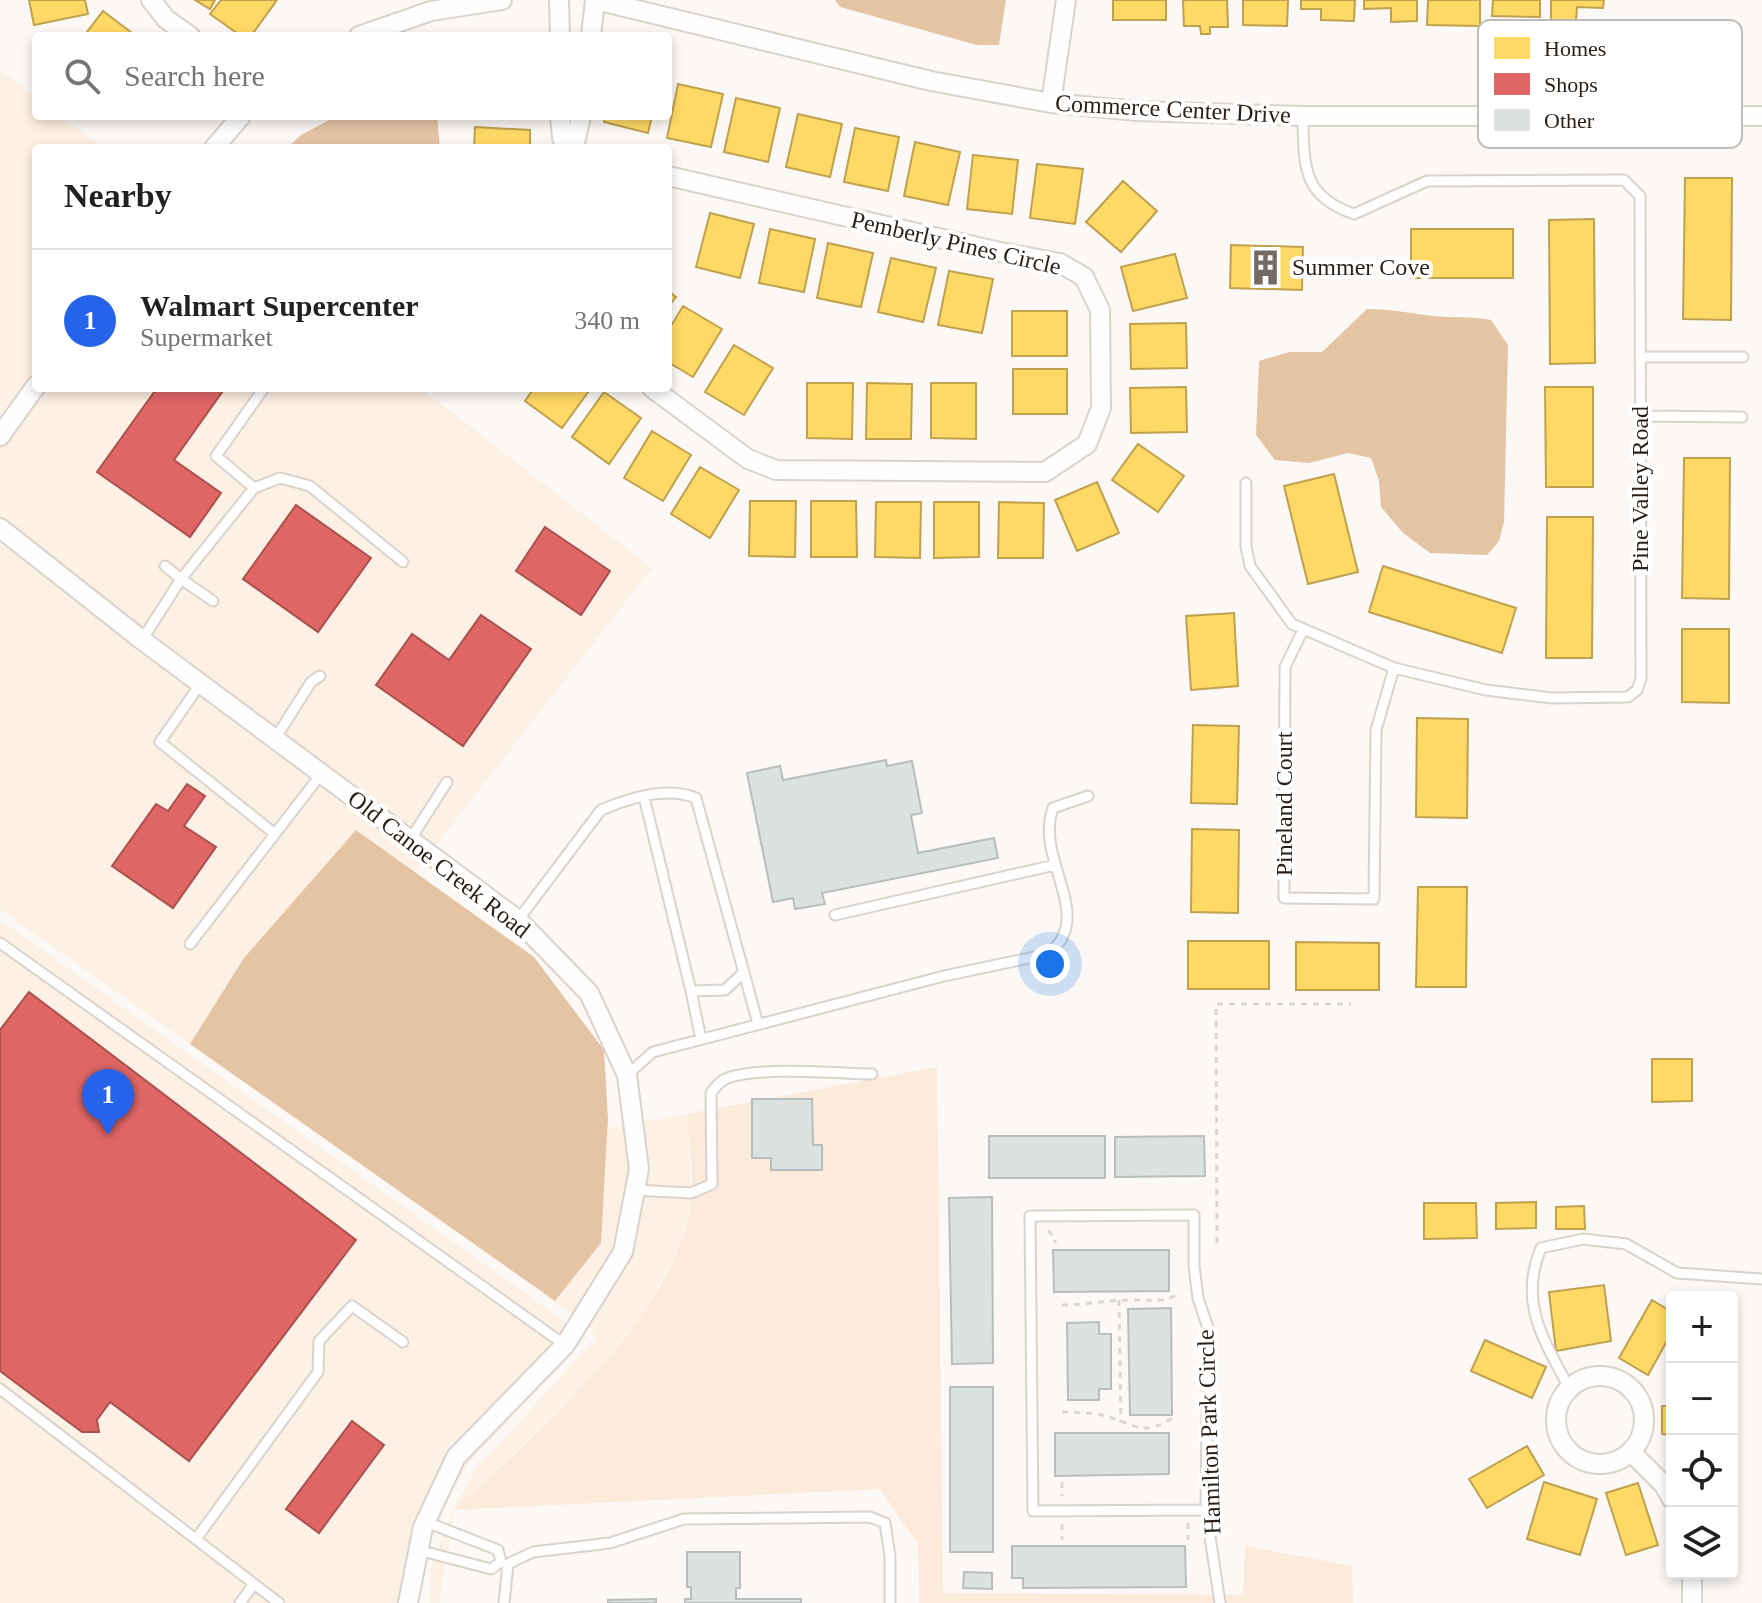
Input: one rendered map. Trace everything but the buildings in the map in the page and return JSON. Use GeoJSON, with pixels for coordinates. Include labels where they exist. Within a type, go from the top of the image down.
{"type":"FeatureCollection","features":[{"type":"Feature","properties":{"kind":"street"},"geometry":{"type":"LineString","coordinates":[[151,0],[166,19],[184,32]]}},
{"type":"Feature","properties":{"kind":"street"},"geometry":{"type":"LineString","coordinates":[[371,32],[431,11],[502,0]]}},
{"type":"Feature","properties":{"kind":"street"},"geometry":{"type":"LineString","coordinates":[[559,0],[560,32]]}},
{"type":"Feature","properties":{"kind":"street"},"geometry":{"type":"LineString","coordinates":[[591,32],[595,0]]}},
{"type":"Feature","properties":{"kind":"street","name":"Commerce Center Drive"},"geometry":{"type":"LineString","coordinates":[[595,0],[931,81],[1051,103],[1137,111],[1303,116],[1478,116]]}},
{"type":"Feature","properties":{"kind":"street"},"geometry":{"type":"LineString","coordinates":[[1051,103],[1066,0]]}},
{"type":"Feature","properties":{"kind":"street"},"geometry":{"type":"LineString","coordinates":[[217,144],[238,120]]}},
{"type":"Feature","properties":{"kind":"street"},"geometry":{"type":"LineString","coordinates":[[560,120],[562,138],[567,144]]}},
{"type":"Feature","properties":{"kind":"street"},"geometry":{"type":"LineString","coordinates":[[572,144],[580,120]]}},
{"type":"Feature","properties":{"kind":"street","name":"Pemberly Pines Circle"},"geometry":{"type":"LineString","coordinates":[[657,392],[748,459],[776,470],[1045,472],[1087,444],[1101,408],[1100,310],[1084,277],[1060,263],[672,177]]}},
{"type":"Feature","properties":{"kind":"street"},"geometry":{"type":"LineString","coordinates":[[0,436],[32,392]]}},
{"type":"Feature","properties":{"kind":"street","name":"Old Canoe Creek Road"},"geometry":{"type":"LineString","coordinates":[[0,528],[142,640],[518,920],[589,993],[627,1075],[639,1169],[623,1252],[565,1345],[456,1457],[426,1522],[408,1603]]}},
{"type":"Feature","properties":{"kind":"street"},"geometry":{"type":"LineString","coordinates":[[1608,1377],[1632,1390],[1640,1401],[1644,1428],[1631,1452],[1603,1464],[1574,1456],[1563,1445],[1556,1416],[1569,1388],[1580,1381],[1608,1377]]}},
{"type":"Feature","properties":{"kind":"street"},"geometry":{"type":"LineString","coordinates":[[1631,1452],[1666,1488]]}},
{"type":"Feature","properties":{"kind":"street"},"geometry":{"type":"LineString","coordinates":[[1692,1579],[1692,1603]]}},
{"type":"Feature","properties":{"kind":"lane","name":"Pine Valley Road"},"geometry":{"type":"LineString","coordinates":[[1246,483],[1246,546],[1250,566],[1276,605],[1292,624],[1303,630],[1394,668],[1486,690],[1552,698],[1628,697],[1637,690],[1641,678],[1640,196],[1624,180],[1427,181],[1354,214],[1337,208],[1320,196],[1309,179],[1304,157],[1303,116]]}},
{"type":"Feature","properties":{"kind":"lane"},"geometry":{"type":"LineString","coordinates":[[1640,357],[1743,357]]}},
{"type":"Feature","properties":{"kind":"lane"},"geometry":{"type":"LineString","coordinates":[[254,488],[216,456],[261,392]]}},
{"type":"Feature","properties":{"kind":"lane"},"geometry":{"type":"LineString","coordinates":[[1640,416],[1742,417]]}},
{"type":"Feature","properties":{"kind":"lane"},"geometry":{"type":"LineString","coordinates":[[142,640],[181,579],[254,488],[280,478],[310,486],[403,562]]}},
{"type":"Feature","properties":{"kind":"lane"},"geometry":{"type":"LineString","coordinates":[[165,566],[213,601]]}},
{"type":"Feature","properties":{"kind":"lane","name":"Pineland Court"},"geometry":{"type":"LineString","coordinates":[[1303,630],[1285,667],[1284,898],[1374,899],[1376,730],[1394,668]]}},
{"type":"Feature","properties":{"kind":"lane"},"geometry":{"type":"LineString","coordinates":[[275,739],[311,682],[320,676]]}},
{"type":"Feature","properties":{"kind":"lane"},"geometry":{"type":"LineString","coordinates":[[201,683],[160,742],[275,834]]}},
{"type":"Feature","properties":{"kind":"lane"},"geometry":{"type":"LineString","coordinates":[[190,944],[322,773]]}},
{"type":"Feature","properties":{"kind":"lane"},"geometry":{"type":"LineString","coordinates":[[410,840],[447,782]]}},
{"type":"Feature","properties":{"kind":"lane"},"geometry":{"type":"LineString","coordinates":[[518,920],[601,810],[644,797],[680,791],[696,798],[758,1024]]}},
{"type":"Feature","properties":{"kind":"lane"},"geometry":{"type":"LineString","coordinates":[[627,1075],[653,1052],[944,976],[1048,954],[1060,945],[1070,923],[1046,829],[1053,808],[1088,796]]}},
{"type":"Feature","properties":{"kind":"lane"},"geometry":{"type":"LineString","coordinates":[[644,797],[701,1039]]}},
{"type":"Feature","properties":{"kind":"lane"},"geometry":{"type":"LineString","coordinates":[[835,915],[1055,865]]}},
{"type":"Feature","properties":{"kind":"lane"},"geometry":{"type":"LineString","coordinates":[[0,943],[565,1345]]}},
{"type":"Feature","properties":{"kind":"lane"},"geometry":{"type":"LineString","coordinates":[[691,991],[725,990],[744,972]]}},
{"type":"Feature","properties":{"kind":"lane"},"geometry":{"type":"LineString","coordinates":[[635,1190],[691,1193],[712,1184],[711,1093],[718,1083],[731,1077],[752,1075],[872,1074]]}},
{"type":"Feature","properties":{"kind":"lane","name":"Hamilton Park Circle"},"geometry":{"type":"LineString","coordinates":[[1206,1510],[1033,1511],[1030,1216],[1194,1215],[1194,1266],[1198,1298],[1208,1328],[1206,1510],[1220,1603]]}},
{"type":"Feature","properties":{"kind":"lane"},"geometry":{"type":"LineString","coordinates":[[1569,1388],[1534,1320],[1532,1271],[1541,1248],[1583,1239],[1626,1244],[1677,1273],[1762,1279]]}},
{"type":"Feature","properties":{"kind":"lane"},"geometry":{"type":"LineString","coordinates":[[196,1539],[318,1372],[319,1341],[352,1306],[403,1342]]}},
{"type":"Feature","properties":{"kind":"lane"},"geometry":{"type":"LineString","coordinates":[[0,1389],[279,1603]]}},
{"type":"Feature","properties":{"kind":"lane"},"geometry":{"type":"LineString","coordinates":[[418,1550],[491,1569],[533,1552],[610,1543],[684,1519],[870,1517],[885,1523],[888,1535],[890,1603]]}},
{"type":"Feature","properties":{"kind":"lane"},"geometry":{"type":"LineString","coordinates":[[426,1522],[498,1550],[504,1563],[504,1603]]}},
{"type":"Feature","properties":{"kind":"lane"},"geometry":{"type":"LineString","coordinates":[[240,1603],[254,1584]]}},
{"type":"Feature","properties":{"kind":"path"},"geometry":{"type":"LineString","coordinates":[[1217,1243],[1216,1004],[1351,1004]]}},
{"type":"Feature","properties":{"kind":"path"},"geometry":{"type":"LineString","coordinates":[[1048,1231],[1055,1237],[1055,1243]]}},
{"type":"Feature","properties":{"kind":"path"},"geometry":{"type":"LineString","coordinates":[[1062,1305],[1093,1306],[1119,1300],[1162,1302],[1179,1294]]}},
{"type":"Feature","properties":{"kind":"path"},"geometry":{"type":"LineString","coordinates":[[1119,1300],[1121,1423]]}},
{"type":"Feature","properties":{"kind":"path"},"geometry":{"type":"LineString","coordinates":[[1062,1412],[1104,1416],[1134,1429],[1146,1428],[1177,1415]]}},
{"type":"Feature","properties":{"kind":"path"},"geometry":{"type":"LineString","coordinates":[[1062,1482],[1062,1500]]}},
{"type":"Feature","properties":{"kind":"path"},"geometry":{"type":"LineString","coordinates":[[1188,1521],[1188,1540]]}},
{"type":"Feature","properties":{"kind":"path"},"geometry":{"type":"LineString","coordinates":[[1062,1522],[1062,1540]]}},
{"type":"Feature","properties":{"kind":"shaded area"},"geometry":{"type":"Polygon","coordinates":[[[835,0],[1006,0],[999,45],[977,45],[840,7],[835,0]]]}},
{"type":"Feature","properties":{"kind":"shaded area"},"geometry":{"type":"Polygon","coordinates":[[[0,70],[32,94],[32,120],[66,120],[98,144],[32,144],[32,392],[426,392],[652,568],[415,872],[357,830],[244,958],[190,1044],[0,909],[0,70]]]}},
{"type":"Feature","properties":{"kind":"shaded area"},"geometry":{"type":"Polygon","coordinates":[[[329,120],[437,120],[440,144],[291,144],[301,135],[329,120]]]}},
{"type":"Feature","properties":{"kind":"shaded area"},"geometry":{"type":"Polygon","coordinates":[[[1367,309],[1491,320],[1508,345],[1504,522],[1499,541],[1487,555],[1430,553],[1403,533],[1381,507],[1379,481],[1371,458],[1348,453],[1309,463],[1275,460],[1256,435],[1259,361],[1289,352],[1322,352],[1367,309]]]}},
{"type":"Feature","properties":{"kind":"shaded area"},"geometry":{"type":"Polygon","coordinates":[[[356,830],[534,957],[604,1050],[608,1119],[601,1243],[555,1301],[190,1044],[244,958],[356,830]]]}},
{"type":"Feature","properties":{"kind":"shaded area"},"geometry":{"type":"Polygon","coordinates":[[[0,920],[587,1337],[468,1464],[450,1495],[428,1548],[422,1568],[420,1603],[0,1603],[0,920]]]}},
{"type":"Feature","properties":{"kind":"shaded area"},"geometry":{"type":"Polygon","coordinates":[[[937,1067],[943,1593],[1243,1595],[1245,1546],[1352,1566],[1353,1603],[919,1603],[918,1544],[880,1489],[454,1510],[598,1370],[661,1285],[681,1242],[691,1199],[687,1114],[937,1067]]]}},
{"type":"Feature","properties":{"kind":"shaded area"},"geometry":{"type":"Polygon","coordinates":[[[687,1114],[691,1199],[679,1247],[645,1311],[585,1385],[455,1510],[439,1603],[429,1603],[430,1570],[436,1552],[458,1500],[475,1470],[596,1339],[592,1329],[541,1293],[555,1301],[601,1243],[608,1128],[687,1114]]]}},
{"type":"Feature","properties":{"kind":"place","name":"Summer Cove"},"geometry":{"type":"Point","coordinates":[1266,267]}},
{"type":"Feature","properties":{"kind":"place","name":"Walmart Supercenter"},"geometry":{"type":"Point","coordinates":[108,1135]}}]}
